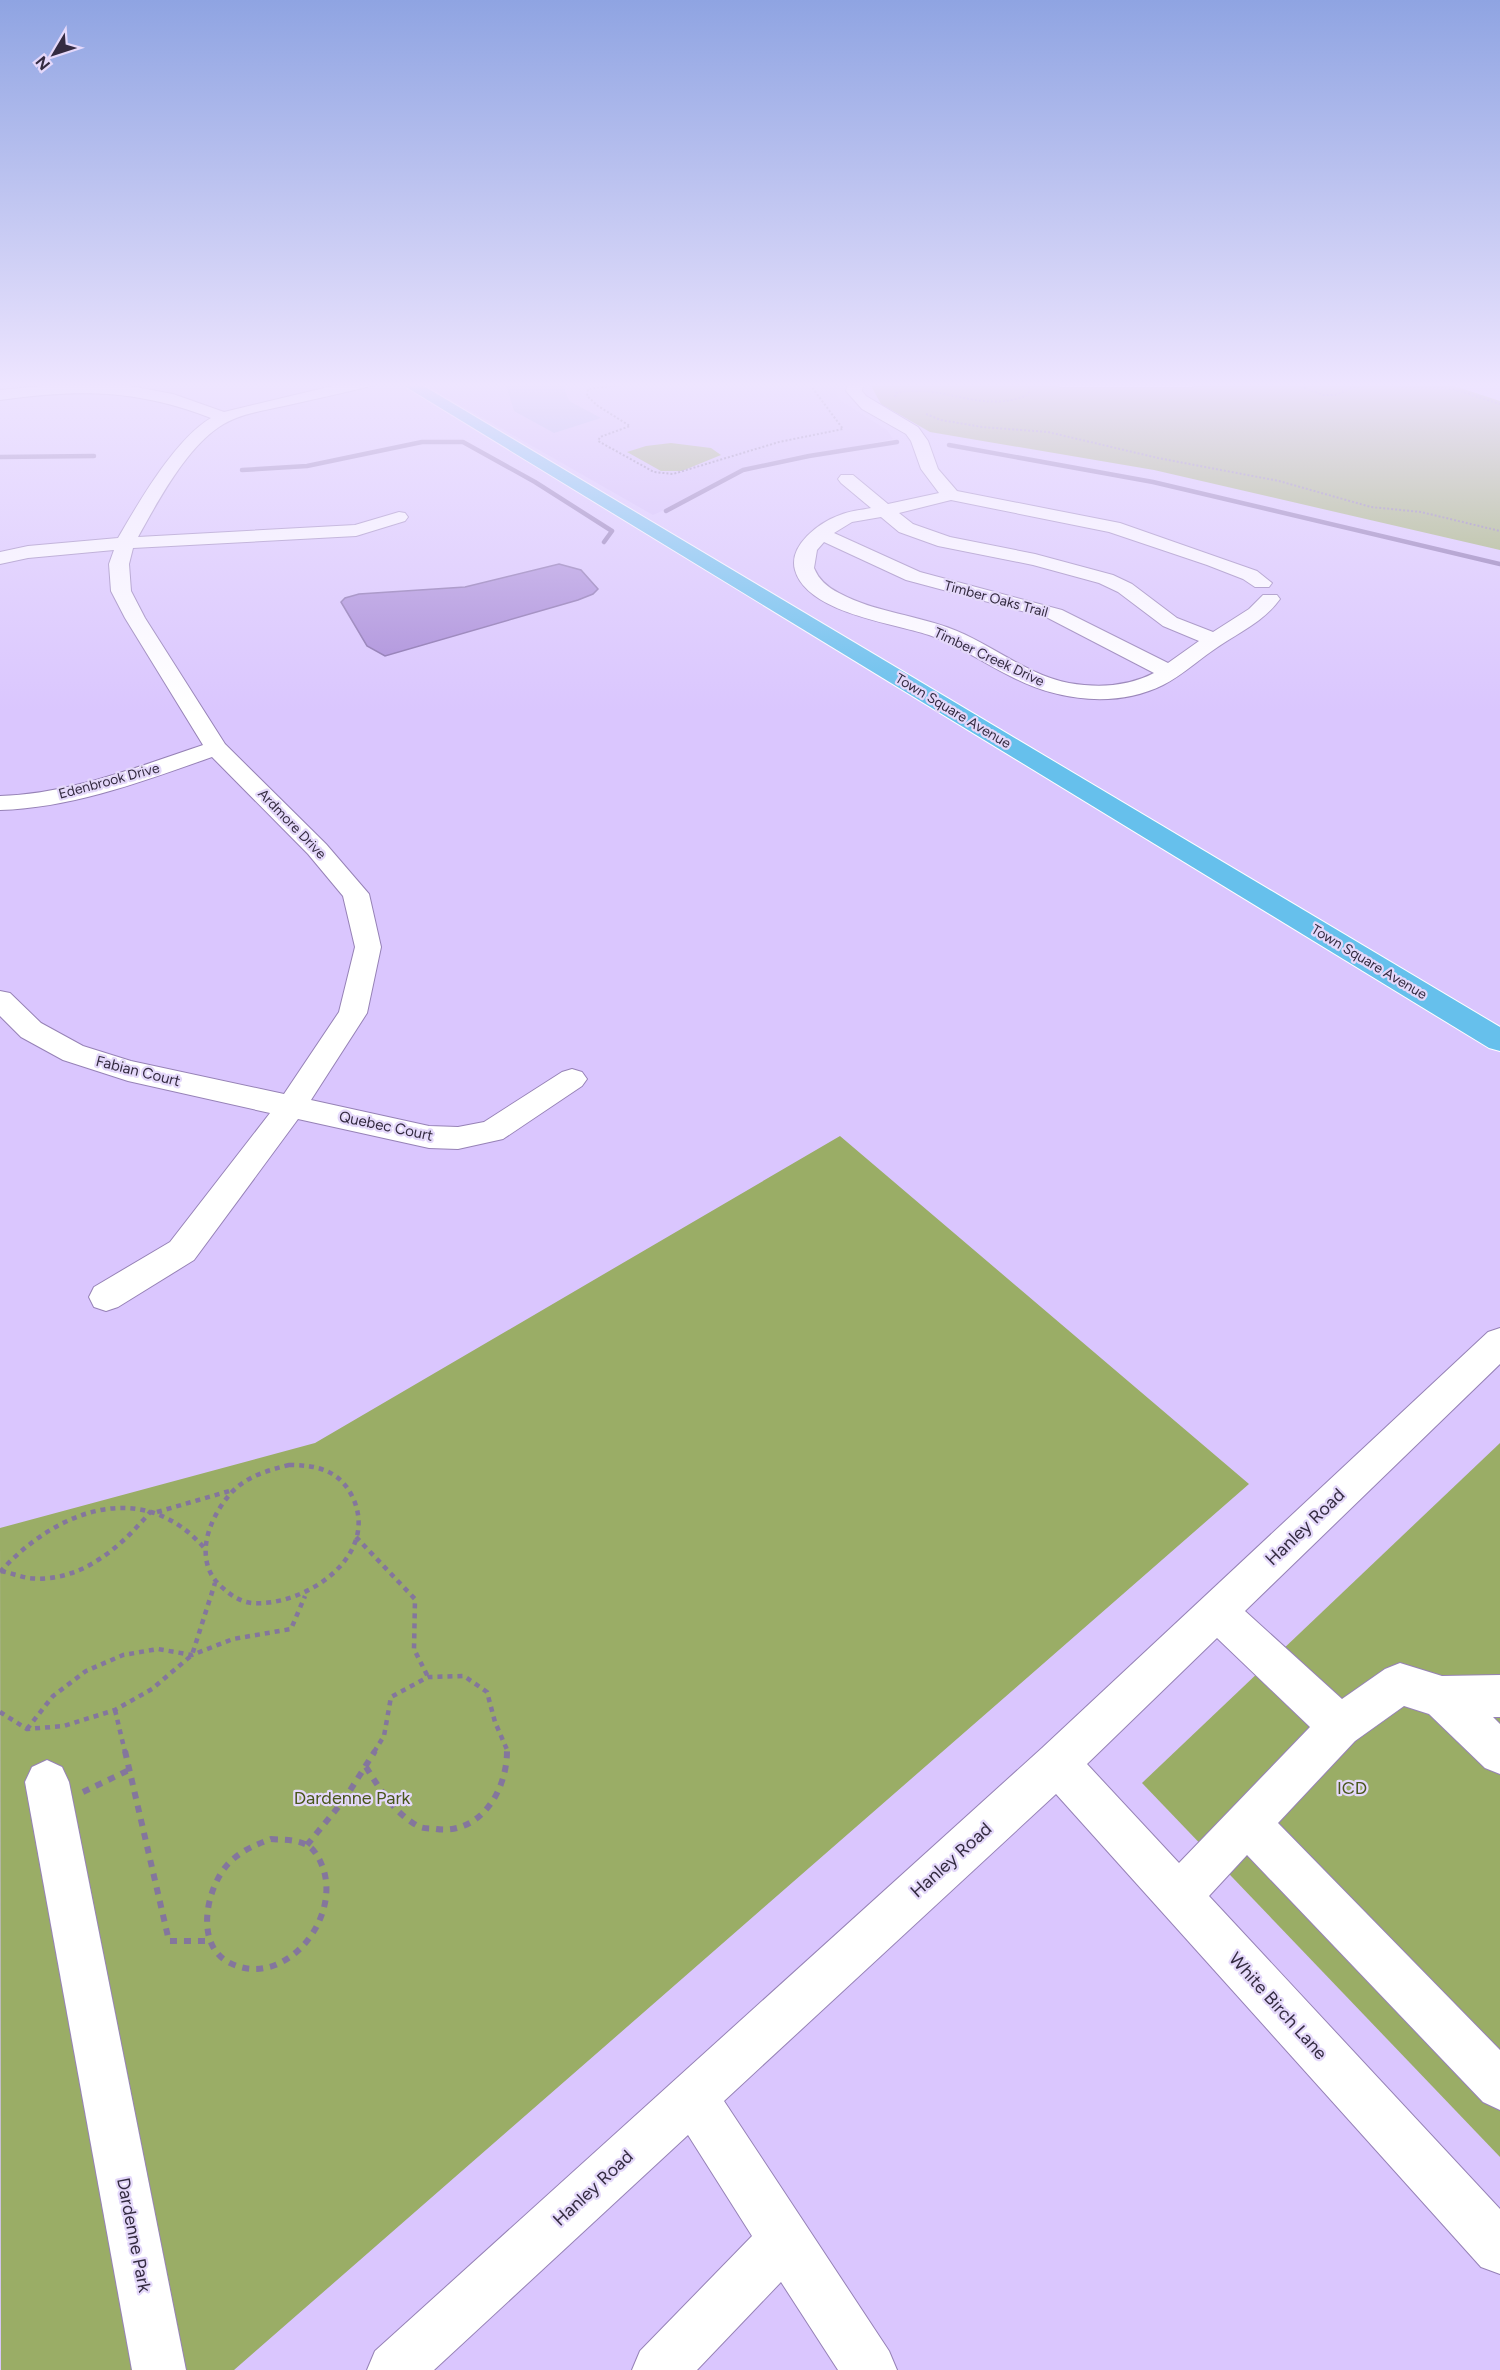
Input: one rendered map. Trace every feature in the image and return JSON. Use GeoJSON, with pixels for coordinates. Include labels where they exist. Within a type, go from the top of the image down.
{"type":"FeatureCollection","features":[{"type":"Feature","properties":{"kind":"main road","name":"Town Square Avenue"},"geometry":{"type":"LineString","coordinates":[[590,493],[1500,1041]]}},
{"type":"Feature","properties":{"kind":"street","name":"Ardmore Drive"},"geometry":{"type":"LineString","coordinates":[[106,1297],[182,1251],[292,1106],[353,1013],[368,947],[356,894],[317,849],[216,748],[135,618],[121,591],[120,564],[125,543],[155,493]]}},
{"type":"Feature","properties":{"kind":"street"},"geometry":{"type":"LineString","coordinates":[[865,493],[906,528],[934,538],[1106,579],[1125,588],[1170,622],[1214,640]]}},
{"type":"Feature","properties":{"kind":"street","name":"Timber Creek Drive"},"geometry":{"type":"LineString","coordinates":[[951,495],[1113,527],[1251,575],[1276,591],[1252,615],[1169,672],[1138,687],[1113,692],[1059,687],[1036,680],[952,637],[869,613],[823,590],[808,579],[804,567],[804,555],[820,533],[847,518],[886,509],[951,495]]}},
{"type":"Feature","properties":{"kind":"street"},"geometry":{"type":"LineString","coordinates":[[0,558],[28,552],[125,543],[356,530],[399,517]]}},
{"type":"Feature","properties":{"kind":"street","name":"Timber Oaks Trail"},"geometry":{"type":"LineString","coordinates":[[820,533],[913,576],[1055,614],[1169,672]]}},
{"type":"Feature","properties":{"kind":"street","name":"Edenbrook Drive"},"geometry":{"type":"LineString","coordinates":[[0,803],[30,802],[129,778],[216,748]]}},
{"type":"Feature","properties":{"kind":"street","name":"Fabian Court"},"geometry":{"type":"LineString","coordinates":[[0,1000],[31,1030],[73,1053],[128,1071],[292,1106]]}},
{"type":"Feature","properties":{"kind":"street","name":"Quebec Court"},"geometry":{"type":"LineString","coordinates":[[292,1106],[429,1137],[458,1138],[492,1131],[573,1079]]}},
{"type":"Feature","properties":{"kind":"street","name":"Hanley Road"},"geometry":{"type":"LineString","coordinates":[[394,2370],[1057,1763],[1500,1342]]}},
{"type":"Feature","properties":{"kind":"street"},"geometry":{"type":"LineString","coordinates":[[1217,1611],[1340,1726]]}},
{"type":"Feature","properties":{"kind":"street"},"geometry":{"type":"LineString","coordinates":[[1178,1896],[1340,1726],[1400,1684],[1442,1697],[1500,1696]]}},
{"type":"Feature","properties":{"kind":"street"},"geometry":{"type":"LineString","coordinates":[[1442,1697],[1500,1753]]}},
{"type":"Feature","properties":{"kind":"street","name":"White Birch Lane"},"geometry":{"type":"LineString","coordinates":[[1057,1763],[1500,2248]]}},
{"type":"Feature","properties":{"kind":"street","name":"Dardenne Park"},"geometry":{"type":"LineString","coordinates":[[49,1794],[159,2370]]}},
{"type":"Feature","properties":{"kind":"street"},"geometry":{"type":"LineString","coordinates":[[1247,1823],[1500,2085]]}},
{"type":"Feature","properties":{"kind":"street"},"geometry":{"type":"LineString","coordinates":[[692,2097],[870,2370]]}},
{"type":"Feature","properties":{"kind":"street"},"geometry":{"type":"LineString","coordinates":[[659,2370],[785,2240]]}},
{"type":"Feature","properties":{"kind":"path"},"geometry":{"type":"LineString","coordinates":[[1320,493],[1371,507],[1420,512],[1500,531]]}},
{"type":"Feature","properties":{"kind":"path"},"geometry":{"type":"LineString","coordinates":[[0,1571],[30,1578],[65,1575],[99,1561],[129,1538],[154,1512],[233,1490],[259,1473],[289,1465],[317,1466],[340,1478],[356,1498],[360,1524],[352,1551],[333,1577],[305,1595],[274,1604],[244,1602],[215,1582],[207,1567],[204,1541],[214,1514],[233,1490]]}},
{"type":"Feature","properties":{"kind":"path"},"geometry":{"type":"LineString","coordinates":[[0,1571],[33,1540],[78,1516],[118,1508],[154,1512],[186,1528],[206,1550]]}},
{"type":"Feature","properties":{"kind":"path"},"geometry":{"type":"LineString","coordinates":[[356,1537],[415,1599],[414,1649],[428,1677]]}},
{"type":"Feature","properties":{"kind":"path"},"geometry":{"type":"LineString","coordinates":[[192,1655],[215,1582]]}},
{"type":"Feature","properties":{"kind":"path"},"geometry":{"type":"LineString","coordinates":[[0,1712],[27,1729],[64,1726],[115,1710],[152,1689],[192,1655],[233,1639],[291,1629],[305,1595]]}},
{"type":"Feature","properties":{"kind":"path"},"geometry":{"type":"LineString","coordinates":[[27,1729],[53,1696],[86,1671],[123,1655],[159,1649],[192,1655]]}},
{"type":"Feature","properties":{"kind":"path"},"geometry":{"type":"LineString","coordinates":[[307,1845],[344,1800],[384,1736],[391,1697],[428,1677],[464,1676],[487,1692],[495,1722],[508,1752],[502,1785],[480,1818],[451,1831],[419,1827],[386,1798],[366,1767]]}},
{"type":"Feature","properties":{"kind":"path"},"geometry":{"type":"LineString","coordinates":[[115,1710],[169,1941],[210,1941]]}},
{"type":"Feature","properties":{"kind":"path"},"geometry":{"type":"LineString","coordinates":[[49,1794],[129,1770]]}},
{"type":"Feature","properties":{"kind":"path"},"geometry":{"type":"LineString","coordinates":[[271,1839],[296,1840],[315,1852],[326,1874],[327,1900],[318,1927],[303,1947],[282,1962],[261,1968],[240,1967],[222,1957],[210,1941],[206,1916],[212,1890],[226,1866],[247,1849],[271,1839]]}},
{"type":"Feature","properties":{"kind":"shaded area"},"geometry":{"type":"Polygon","coordinates":[[[614,493],[700,493],[691,498],[653,515],[614,493]]]}},
{"type":"Feature","properties":{"kind":"shaded area"},"geometry":{"type":"Polygon","coordinates":[[[559,564],[581,570],[598,589],[593,594],[578,600],[385,656],[367,646],[341,602],[345,598],[359,594],[465,587],[559,564]]]}},
{"type":"Feature","properties":{"kind":"green space"},"geometry":{"type":"Polygon","coordinates":[[[1252,493],[1500,493],[1500,550],[1252,493]]]}},
{"type":"Feature","properties":{"kind":"green space","name":"Dardenne Park"},"geometry":{"type":"Polygon","coordinates":[[[840,1136],[1249,1484],[234,2370],[1,2370],[0,1528],[315,1443],[840,1136]]]}},
{"type":"Feature","properties":{"kind":"green space","name":"ICD"},"geometry":{"type":"Polygon","coordinates":[[[1500,1443],[1500,2157],[1142,1783],[1500,1443]]]}},
{"type":"Feature","properties":{"kind":"waterway"},"geometry":{"type":"LineString","coordinates":[[552,493],[612,531],[604,542]]}},
{"type":"Feature","properties":{"kind":"waterway"},"geometry":{"type":"LineString","coordinates":[[666,511],[701,493]]}},
{"type":"Feature","properties":{"kind":"waterway"},"geometry":{"type":"LineString","coordinates":[[1198,493],[1500,564]]}}]}
